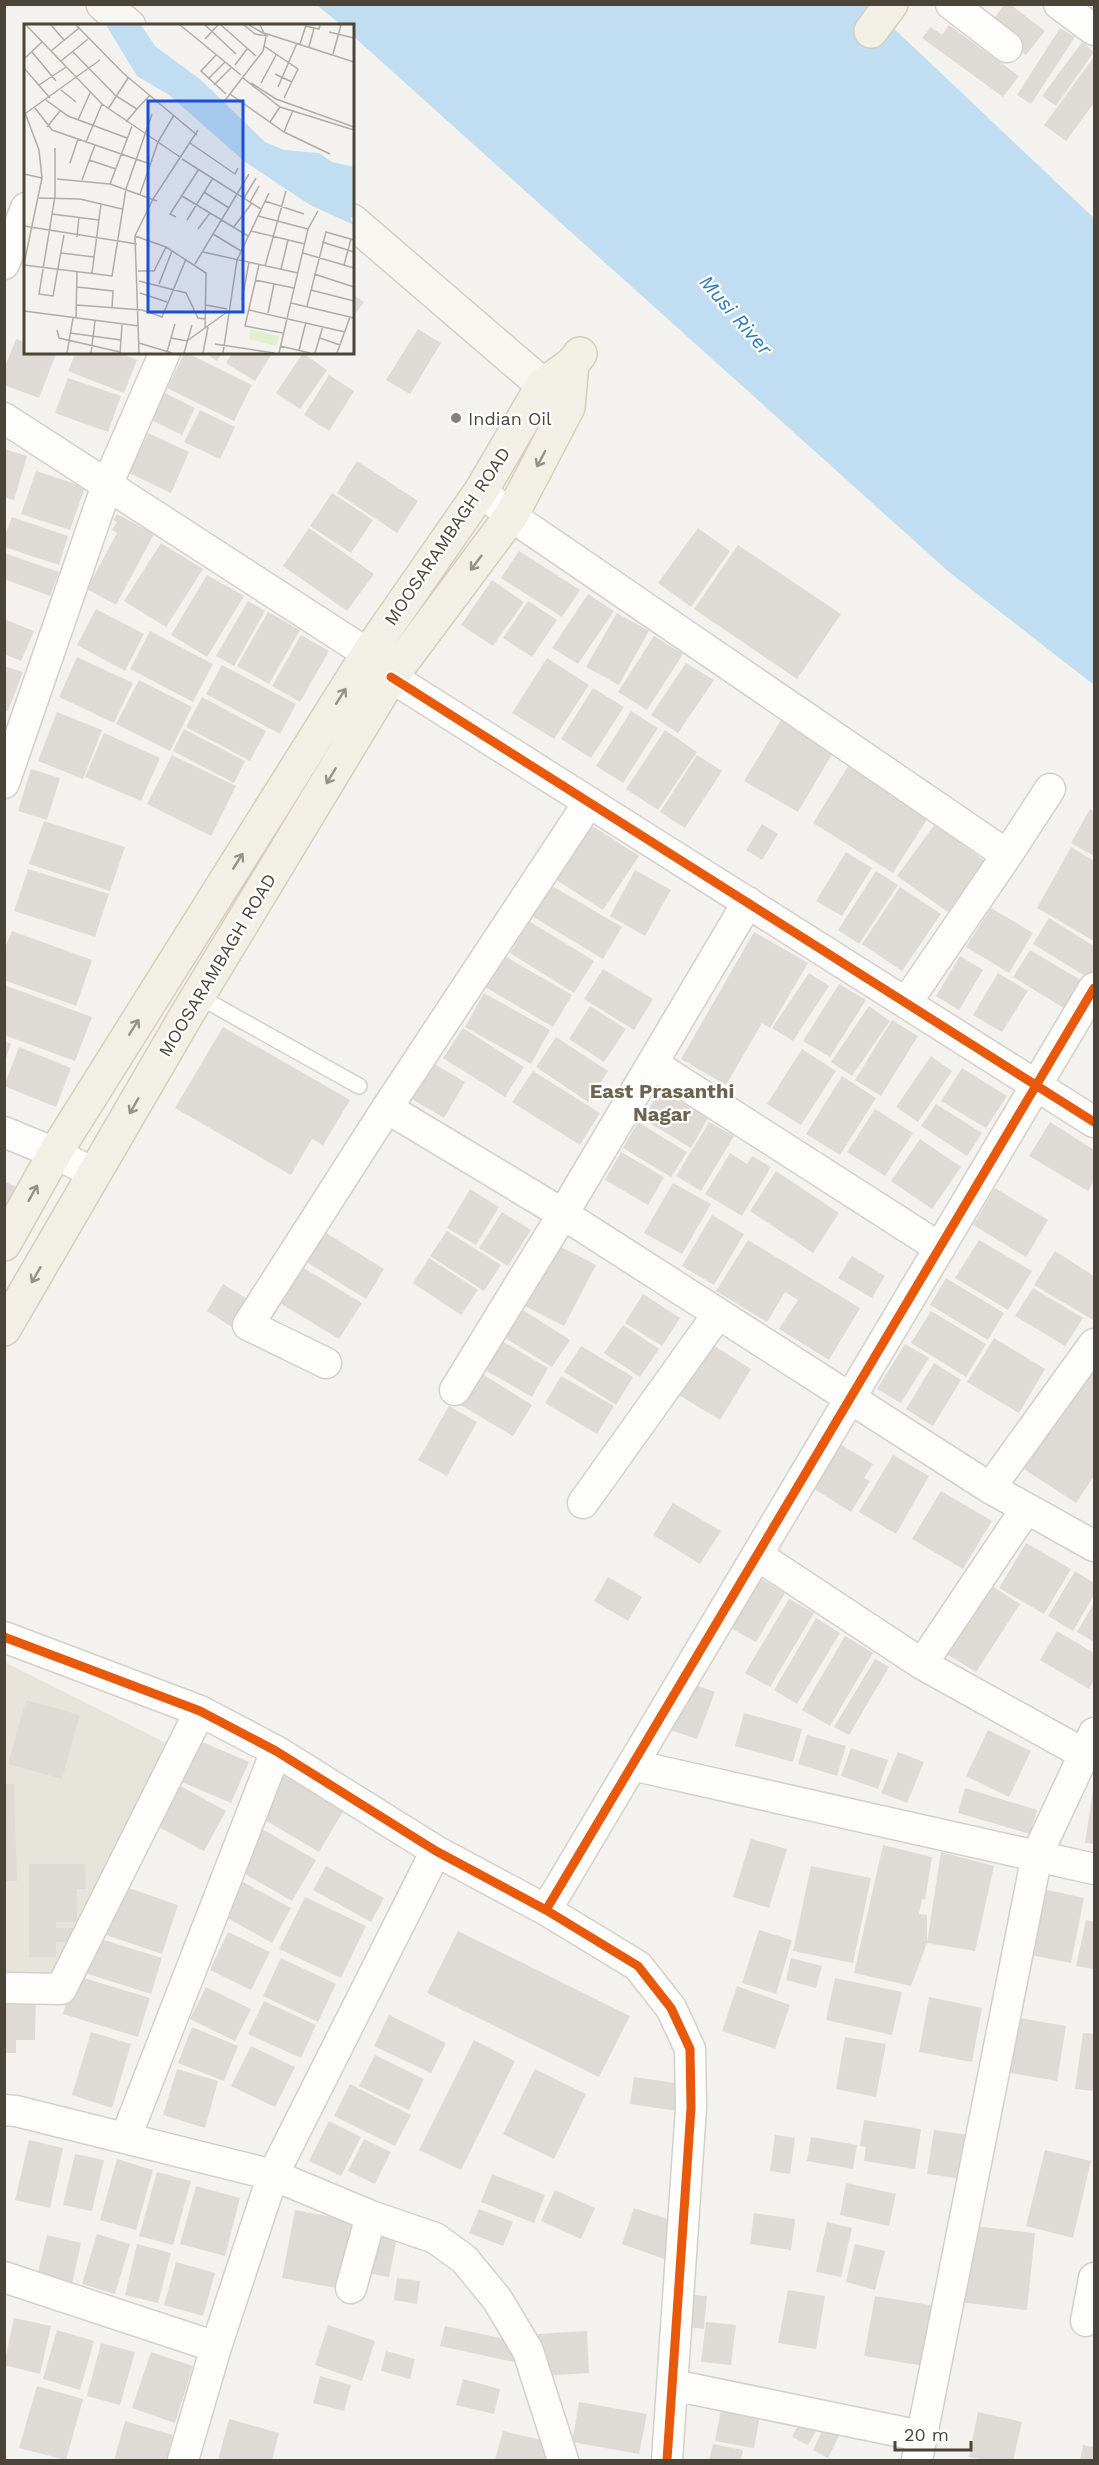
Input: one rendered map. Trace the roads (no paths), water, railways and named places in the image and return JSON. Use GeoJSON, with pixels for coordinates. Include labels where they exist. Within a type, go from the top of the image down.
{"type":"FeatureCollection","features":[{"type":"Feature","properties":{"kind":"main road"},"geometry":{"type":"LineString","coordinates":[[871,31],[891,4]]}},
{"type":"Feature","properties":{"kind":"main road","name":"MOOSARAMBAGH ROAD"},"geometry":{"type":"LineString","coordinates":[[4,1244],[55,1153],[368,654],[481,491],[543,385],[578,357],[568,407],[511,516],[391,676],[198,996],[4,1329]]}},
{"type":"Feature","properties":{"kind":"street"},"geometry":{"type":"LineString","coordinates":[[104,4],[127,24]]}},
{"type":"Feature","properties":{"kind":"street"},"geometry":{"type":"LineString","coordinates":[[951,4],[1007,47]]}},
{"type":"Feature","properties":{"kind":"street"},"geometry":{"type":"LineString","coordinates":[[1059,4],[1091,21]]}},
{"type":"Feature","properties":{"kind":"street"},"geometry":{"type":"LineString","coordinates":[[4,264],[24,213]]}},
{"type":"Feature","properties":{"kind":"street"},"geometry":{"type":"LineString","coordinates":[[354,223],[568,407]]}},
{"type":"Feature","properties":{"kind":"street"},"geometry":{"type":"LineString","coordinates":[[4,783],[11,740],[107,484],[164,354]]}},
{"type":"Feature","properties":{"kind":"street"},"geometry":{"type":"LineString","coordinates":[[4,418],[368,654]]}},
{"type":"Feature","properties":{"kind":"street"},"geometry":{"type":"LineString","coordinates":[[481,491],[511,516],[1007,855]]}},
{"type":"Feature","properties":{"kind":"street"},"geometry":{"type":"LineString","coordinates":[[391,676],[1095,1122]]}},
{"type":"Feature","properties":{"kind":"street"},"geometry":{"type":"LineString","coordinates":[[906,1003],[1050,789]]}},
{"type":"Feature","properties":{"kind":"street"},"geometry":{"type":"LineString","coordinates":[[326,1363],[248,1325],[387,1108],[589,802]]}},
{"type":"Feature","properties":{"kind":"street"},"geometry":{"type":"LineString","coordinates":[[455,1390],[653,1065],[747,902]]}},
{"type":"Feature","properties":{"kind":"street"},"geometry":{"type":"LineString","coordinates":[[546,1910],[1095,988]]}},
{"type":"Feature","properties":{"kind":"street"},"geometry":{"type":"LineString","coordinates":[[653,1065],[940,1248]]}},
{"type":"Feature","properties":{"kind":"street"},"geometry":{"type":"LineString","coordinates":[[387,1108],[563,1214],[990,1488],[1095,1546]]}},
{"type":"Feature","properties":{"kind":"street"},"geometry":{"type":"LineString","coordinates":[[4,1132],[55,1153],[94,1174]]}},
{"type":"Feature","properties":{"kind":"street"},"geometry":{"type":"LineString","coordinates":[[583,1503],[718,1314]]}},
{"type":"Feature","properties":{"kind":"street"},"geometry":{"type":"LineString","coordinates":[[990,1488],[1095,1344]]}},
{"type":"Feature","properties":{"kind":"street"},"geometry":{"type":"LineString","coordinates":[[922,1665],[1026,1509]]}},
{"type":"Feature","properties":{"kind":"street"},"geometry":{"type":"LineString","coordinates":[[674,2385],[919,2448],[1037,1855],[1090,1743],[922,1665],[757,1555]]}},
{"type":"Feature","properties":{"kind":"street"},"geometry":{"type":"LineString","coordinates":[[4,1637],[200,1711],[276,1751],[435,1851],[546,1910],[638,1966],[671,2008],[690,2049],[691,2108],[674,2385],[667,2460]]}},
{"type":"Feature","properties":{"kind":"street"},"geometry":{"type":"LineString","coordinates":[[4,1988],[61,1989],[200,1711]]}},
{"type":"Feature","properties":{"kind":"street"},"geometry":{"type":"LineString","coordinates":[[126,2137],[276,1751]]}},
{"type":"Feature","properties":{"kind":"street"},"geometry":{"type":"LineString","coordinates":[[632,1765],[1095,1869]]}},
{"type":"Feature","properties":{"kind":"street"},"geometry":{"type":"LineString","coordinates":[[183,2460],[216,2347],[273,2175],[435,1851]]}},
{"type":"Feature","properties":{"kind":"street"},"geometry":{"type":"LineString","coordinates":[[4,2110],[126,2137],[273,2175],[370,2216],[435,2238],[464,2259],[497,2299],[528,2351],[563,2460]]}},
{"type":"Feature","properties":{"kind":"street"},"geometry":{"type":"LineString","coordinates":[[351,2288],[370,2216]]}},
{"type":"Feature","properties":{"kind":"street"},"geometry":{"type":"LineString","coordinates":[[4,2277],[216,2347]]}},
{"type":"Feature","properties":{"kind":"street"},"geometry":{"type":"LineString","coordinates":[[1086,2321],[1095,2278]]}},
{"type":"Feature","properties":{"kind":"lane"},"geometry":{"type":"LineString","coordinates":[[198,996],[359,1086]]}},
{"type":"Feature","properties":{"kind":"water","name":"Musi River"},"geometry":{"type":"Polygon","coordinates":[[[317,5],[869,5],[1094,218],[1094,685],[949,572],[354,37],[354,24],[340,24],[317,5]]]}},
{"type":"Feature","properties":{"kind":"place","name":"Indian Oil"},"geometry":{"type":"Point","coordinates":[456,418]}},
{"type":"Feature","properties":{"kind":"district","name":"East Prasanthi Nagar"},"geometry":{"type":"Point","coordinates":[662,1102]}}]}
